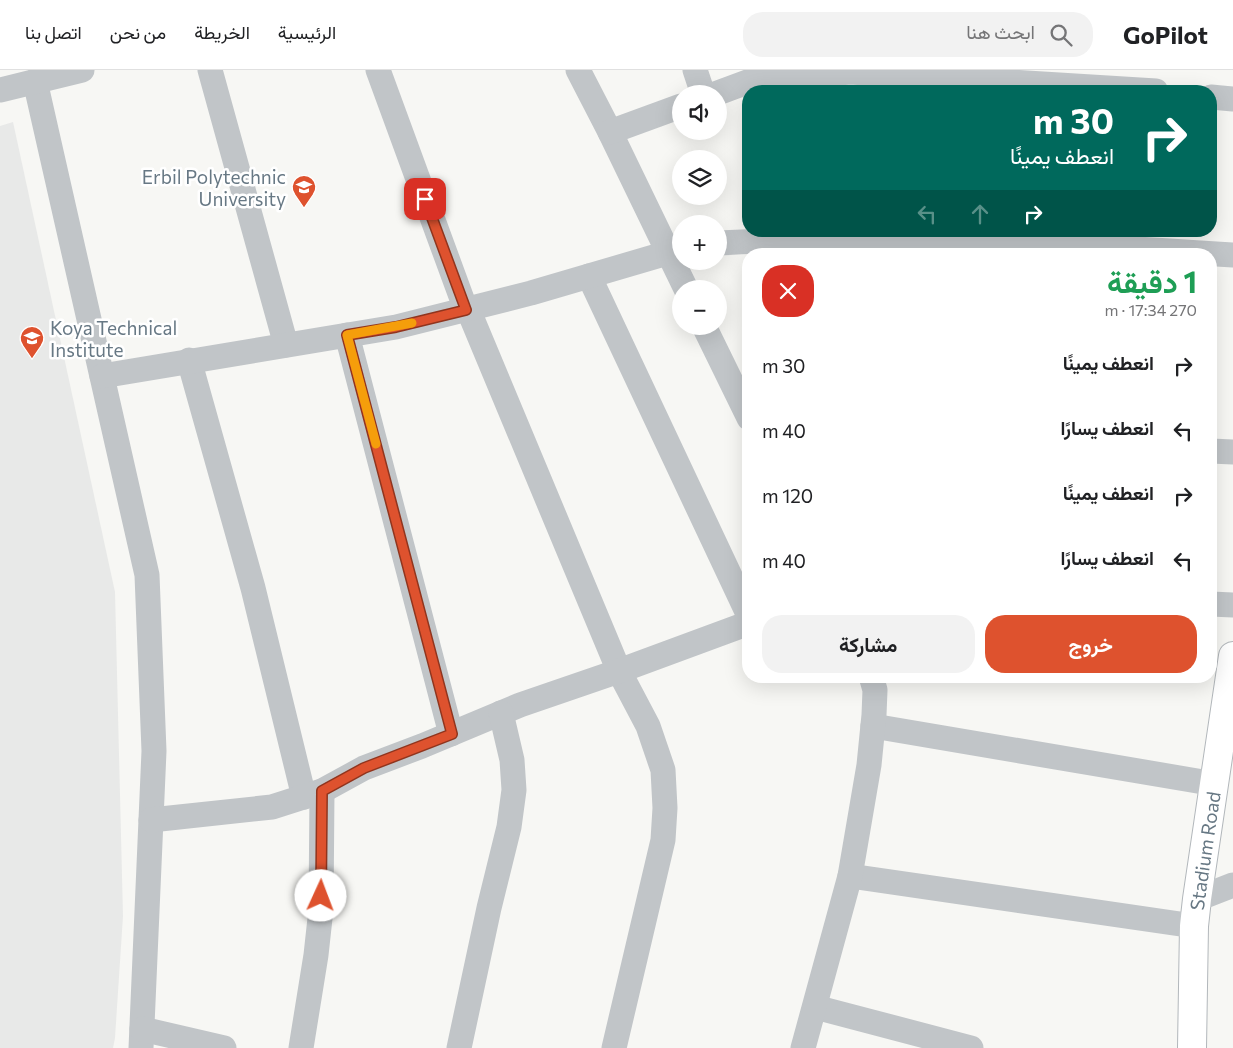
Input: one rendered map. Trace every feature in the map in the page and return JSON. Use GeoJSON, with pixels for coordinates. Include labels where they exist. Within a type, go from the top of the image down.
{"type":"FeatureCollection","features":[{"type":"Feature","properties":{"kind":"main road","name":"Stadium Road"},"geometry":{"type":"LineString","coordinates":[[1192,1048],[1194,926],[1232,666]]}},
{"type":"Feature","properties":{"kind":"street"},"geometry":{"type":"LineString","coordinates":[[0,90],[82,70]]}},
{"type":"Feature","properties":{"kind":"street"},"geometry":{"type":"LineString","coordinates":[[210,70],[286,345]]}},
{"type":"Feature","properties":{"kind":"street"},"geometry":{"type":"LineString","coordinates":[[378,70],[467,309],[620,671],[648,726],[663,770],[665,808],[663,840],[614,1048]]}},
{"type":"Feature","properties":{"kind":"street"},"geometry":{"type":"LineString","coordinates":[[578,70],[672,245]]}},
{"type":"Feature","properties":{"kind":"street"},"geometry":{"type":"LineString","coordinates":[[695,70],[700,85]]}},
{"type":"Feature","properties":{"kind":"street"},"geometry":{"type":"LineString","coordinates":[[727,90],[750,81],[850,72],[887,83],[1134,79],[1145,85]]}},
{"type":"Feature","properties":{"kind":"street"},"geometry":{"type":"LineString","coordinates":[[35,81],[147,575],[154,751],[141,1038],[224,1048]]}},
{"type":"Feature","properties":{"kind":"street"},"geometry":{"type":"LineString","coordinates":[[1217,98],[1233,99]]}},
{"type":"Feature","properties":{"kind":"street"},"geometry":{"type":"LineString","coordinates":[[610,132],[672,109]]}},
{"type":"Feature","properties":{"kind":"street"},"geometry":{"type":"LineString","coordinates":[[727,243],[857,237]]}},
{"type":"Feature","properties":{"kind":"street"},"geometry":{"type":"LineString","coordinates":[[899,237],[1106,248]]}},
{"type":"Feature","properties":{"kind":"street"},"geometry":{"type":"LineString","coordinates":[[102,376],[396,327],[530,293],[672,251]]}},
{"type":"Feature","properties":{"kind":"street"},"geometry":{"type":"LineString","coordinates":[[1217,254],[1233,255]]}},
{"type":"Feature","properties":{"kind":"street"},"geometry":{"type":"LineString","coordinates":[[589,276],[742,601]]}},
{"type":"Feature","properties":{"kind":"street"},"geometry":{"type":"LineString","coordinates":[[347,335],[452,734]]}},
{"type":"Feature","properties":{"kind":"street"},"geometry":{"type":"LineString","coordinates":[[708,335],[742,404]]}},
{"type":"Feature","properties":{"kind":"street"},"geometry":{"type":"LineString","coordinates":[[189,360],[313,794],[321,909],[316,956],[301,1048]]}},
{"type":"Feature","properties":{"kind":"street"},"geometry":{"type":"LineString","coordinates":[[1217,451],[1233,452]]}},
{"type":"Feature","properties":{"kind":"street"},"geometry":{"type":"LineString","coordinates":[[1217,604],[1233,605]]}},
{"type":"Feature","properties":{"kind":"street"},"geometry":{"type":"LineString","coordinates":[[151,820],[263,809],[313,794],[364,768],[501,713],[742,626]]}},
{"type":"Feature","properties":{"kind":"street"},"geometry":{"type":"LineString","coordinates":[[803,1048],[850,876],[869,765],[875,690],[874,683]]}},
{"type":"Feature","properties":{"kind":"street"},"geometry":{"type":"LineString","coordinates":[[459,1048],[489,908],[509,827],[514,790],[512,760],[501,713]]}},
{"type":"Feature","properties":{"kind":"street"},"geometry":{"type":"LineString","coordinates":[[873,726],[1215,784]]}},
{"type":"Feature","properties":{"kind":"street"},"geometry":{"type":"LineString","coordinates":[[850,876],[1194,926]]}},
{"type":"Feature","properties":{"kind":"street"},"geometry":{"type":"LineString","coordinates":[[1197,899],[1233,886]]}},
{"type":"Feature","properties":{"kind":"street"},"geometry":{"type":"LineString","coordinates":[[815,1006],[972,1048]]}},
{"type":"Feature","properties":{"kind":"shaded area","name":"Koya Technical Institute"},"geometry":{"type":"Polygon","coordinates":[[[13,122],[115,592],[123,916],[113,1048],[0,1048],[0,126],[13,122]]]}},
{"type":"Feature","properties":{"kind":"slow traffic"},"geometry":{"type":"LineString","coordinates":[[376,444],[347,335],[412,323]]}},
{"type":"Feature","properties":{"kind":"place","name":"Erbil Polytechnic University"},"geometry":{"type":"Point","coordinates":[304,208]}},
{"type":"Feature","properties":{"kind":"place","name":"Koya Technical Institute"},"geometry":{"type":"Point","coordinates":[32,359]}},
{"type":"Feature","properties":{"kind":"route"},"geometry":{"type":"LineString","coordinates":[[321,896],[322,791],[364,768],[452,734],[347,335],[396,327],[466,310],[425,199]]}}]}
